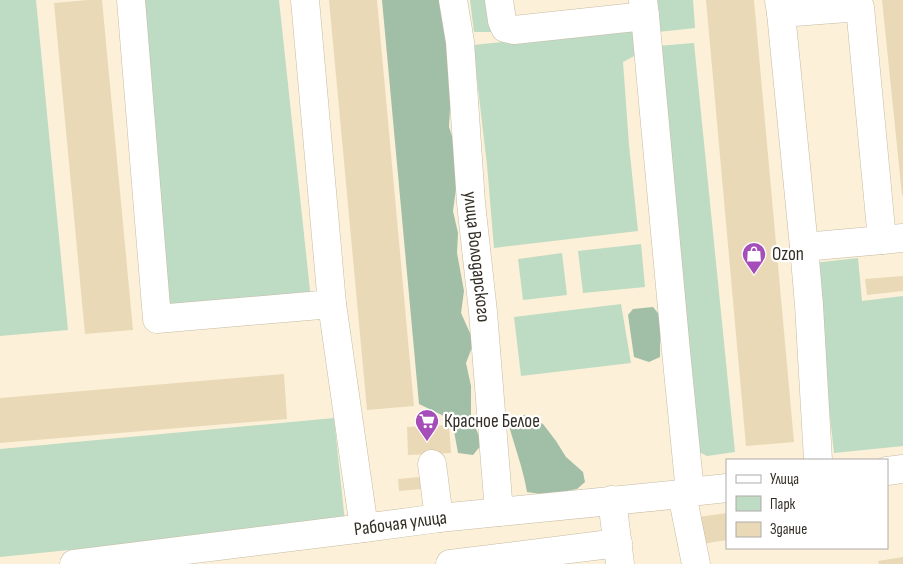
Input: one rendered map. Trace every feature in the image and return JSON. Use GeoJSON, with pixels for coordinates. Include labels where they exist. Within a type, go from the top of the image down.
{"type":"FeatureCollection","features":[{"type":"Feature","properties":{"kind":"street"},"geometry":{"type":"LineString","coordinates":[[131,0],[157,319],[332,304]]}},
{"type":"Feature","properties":{"kind":"street"},"geometry":{"type":"LineString","coordinates":[[306,0],[332,304],[364,528]]}},
{"type":"Feature","properties":{"kind":"street","name":"улица Володарского"},"geometry":{"type":"LineString","coordinates":[[453,0],[460,42],[471,203],[483,312],[499,512]]}},
{"type":"Feature","properties":{"kind":"street"},"geometry":{"type":"LineString","coordinates":[[499,0],[505,28],[514,30],[644,8],[676,351],[686,493],[696,564]]}},
{"type":"Feature","properties":{"kind":"street"},"geometry":{"type":"LineString","coordinates":[[804,247],[892,239],[860,4],[780,6],[809,305],[818,459]]}},
{"type":"Feature","properties":{"kind":"street"},"geometry":{"type":"LineString","coordinates":[[432,464],[439,518]]}},
{"type":"Feature","properties":{"kind":"street"},"geometry":{"type":"LineString","coordinates":[[888,471],[903,469]]}},
{"type":"Feature","properties":{"kind":"street","name":"Рабочая улица"},"geometry":{"type":"LineString","coordinates":[[74,564],[234,554],[364,528],[439,518],[726,488]]}},
{"type":"Feature","properties":{"kind":"street"},"geometry":{"type":"LineString","coordinates":[[450,564],[619,554],[612,500]]}},
{"type":"Feature","properties":{"kind":"green space"},"geometry":{"type":"Polygon","coordinates":[[[0,0],[36,0],[68,330],[0,336],[0,0]]]}},
{"type":"Feature","properties":{"kind":"green space"},"geometry":{"type":"Polygon","coordinates":[[[127,0],[279,0],[311,300],[160,316],[127,0]]]}},
{"type":"Feature","properties":{"kind":"green space"},"geometry":{"type":"Polygon","coordinates":[[[382,0],[442,0],[444,6],[451,89],[449,127],[456,148],[458,174],[453,211],[458,233],[457,253],[464,291],[461,313],[474,342],[466,363],[471,386],[471,416],[482,444],[473,455],[458,453],[452,420],[419,404],[382,0]]]}},
{"type":"Feature","properties":{"kind":"green space"},"geometry":{"type":"Polygon","coordinates":[[[470,0],[488,0],[493,32],[474,32],[470,0]]]}},
{"type":"Feature","properties":{"kind":"green space"},"geometry":{"type":"Polygon","coordinates":[[[655,0],[693,0],[695,28],[658,32],[655,0]]]}},
{"type":"Feature","properties":{"kind":"green space"},"geometry":{"type":"Polygon","coordinates":[[[636,28],[638,54],[623,62],[638,231],[494,248],[487,165],[473,45],[636,28]]]}},
{"type":"Feature","properties":{"kind":"green space"},"geometry":{"type":"Polygon","coordinates":[[[694,43],[735,452],[707,456],[697,451],[658,46],[694,43]]]}},
{"type":"Feature","properties":{"kind":"green space"},"geometry":{"type":"Polygon","coordinates":[[[641,244],[645,287],[583,293],[578,251],[641,244]]]}},
{"type":"Feature","properties":{"kind":"green space"},"geometry":{"type":"Polygon","coordinates":[[[562,253],[567,295],[523,300],[518,259],[562,253]]]}},
{"type":"Feature","properties":{"kind":"green space"},"geometry":{"type":"Polygon","coordinates":[[[858,258],[862,301],[903,296],[903,446],[834,453],[813,263],[858,258]]]}},
{"type":"Feature","properties":{"kind":"green space"},"geometry":{"type":"Polygon","coordinates":[[[621,304],[631,363],[521,376],[514,317],[621,304]]]}},
{"type":"Feature","properties":{"kind":"green space"},"geometry":{"type":"Polygon","coordinates":[[[653,307],[662,318],[660,357],[649,362],[634,357],[628,315],[633,309],[653,307]]]}},
{"type":"Feature","properties":{"kind":"green space"},"geometry":{"type":"Polygon","coordinates":[[[524,415],[543,424],[566,457],[583,472],[585,482],[577,489],[547,495],[527,492],[508,422],[524,415]]]}},
{"type":"Feature","properties":{"kind":"green space"},"geometry":{"type":"Polygon","coordinates":[[[334,418],[345,522],[0,557],[0,449],[334,418]]]}},
{"type":"Feature","properties":{"kind":"building"},"geometry":{"type":"Polygon","coordinates":[[[102,0],[133,330],[85,334],[54,3],[102,0]]]}},
{"type":"Feature","properties":{"kind":"building"},"geometry":{"type":"Polygon","coordinates":[[[329,0],[377,0],[414,406],[367,410],[329,0]]]}},
{"type":"Feature","properties":{"kind":"building"},"geometry":{"type":"Polygon","coordinates":[[[706,0],[754,0],[794,442],[746,446],[706,0]]]}},
{"type":"Feature","properties":{"kind":"building"},"geometry":{"type":"Polygon","coordinates":[[[882,0],[903,0],[903,195],[902,195],[882,0]]]}},
{"type":"Feature","properties":{"kind":"building"},"geometry":{"type":"Polygon","coordinates":[[[903,276],[903,291],[867,295],[865,279],[903,276]]]}},
{"type":"Feature","properties":{"kind":"building"},"geometry":{"type":"Polygon","coordinates":[[[284,374],[287,419],[0,443],[0,398],[284,374]]]}},
{"type":"Feature","properties":{"kind":"building"},"geometry":{"type":"Polygon","coordinates":[[[449,425],[451,453],[408,455],[407,427],[449,425]]]}},
{"type":"Feature","properties":{"kind":"building"},"geometry":{"type":"Polygon","coordinates":[[[430,476],[431,488],[399,491],[398,479],[430,476]]]}},
{"type":"Feature","properties":{"kind":"building"},"geometry":{"type":"Polygon","coordinates":[[[726,513],[726,540],[702,544],[698,517],[726,513]]]}},
{"type":"Feature","properties":{"kind":"building"},"geometry":{"type":"Polygon","coordinates":[[[903,557],[903,564],[879,564],[878,561],[903,557]]]}},
{"type":"Feature","properties":{"kind":"place","name":"Ozon"},"geometry":{"type":"Point","coordinates":[754,275]}},
{"type":"Feature","properties":{"kind":"place","name":"Красное Белое"},"geometry":{"type":"Point","coordinates":[427,442]}}]}
